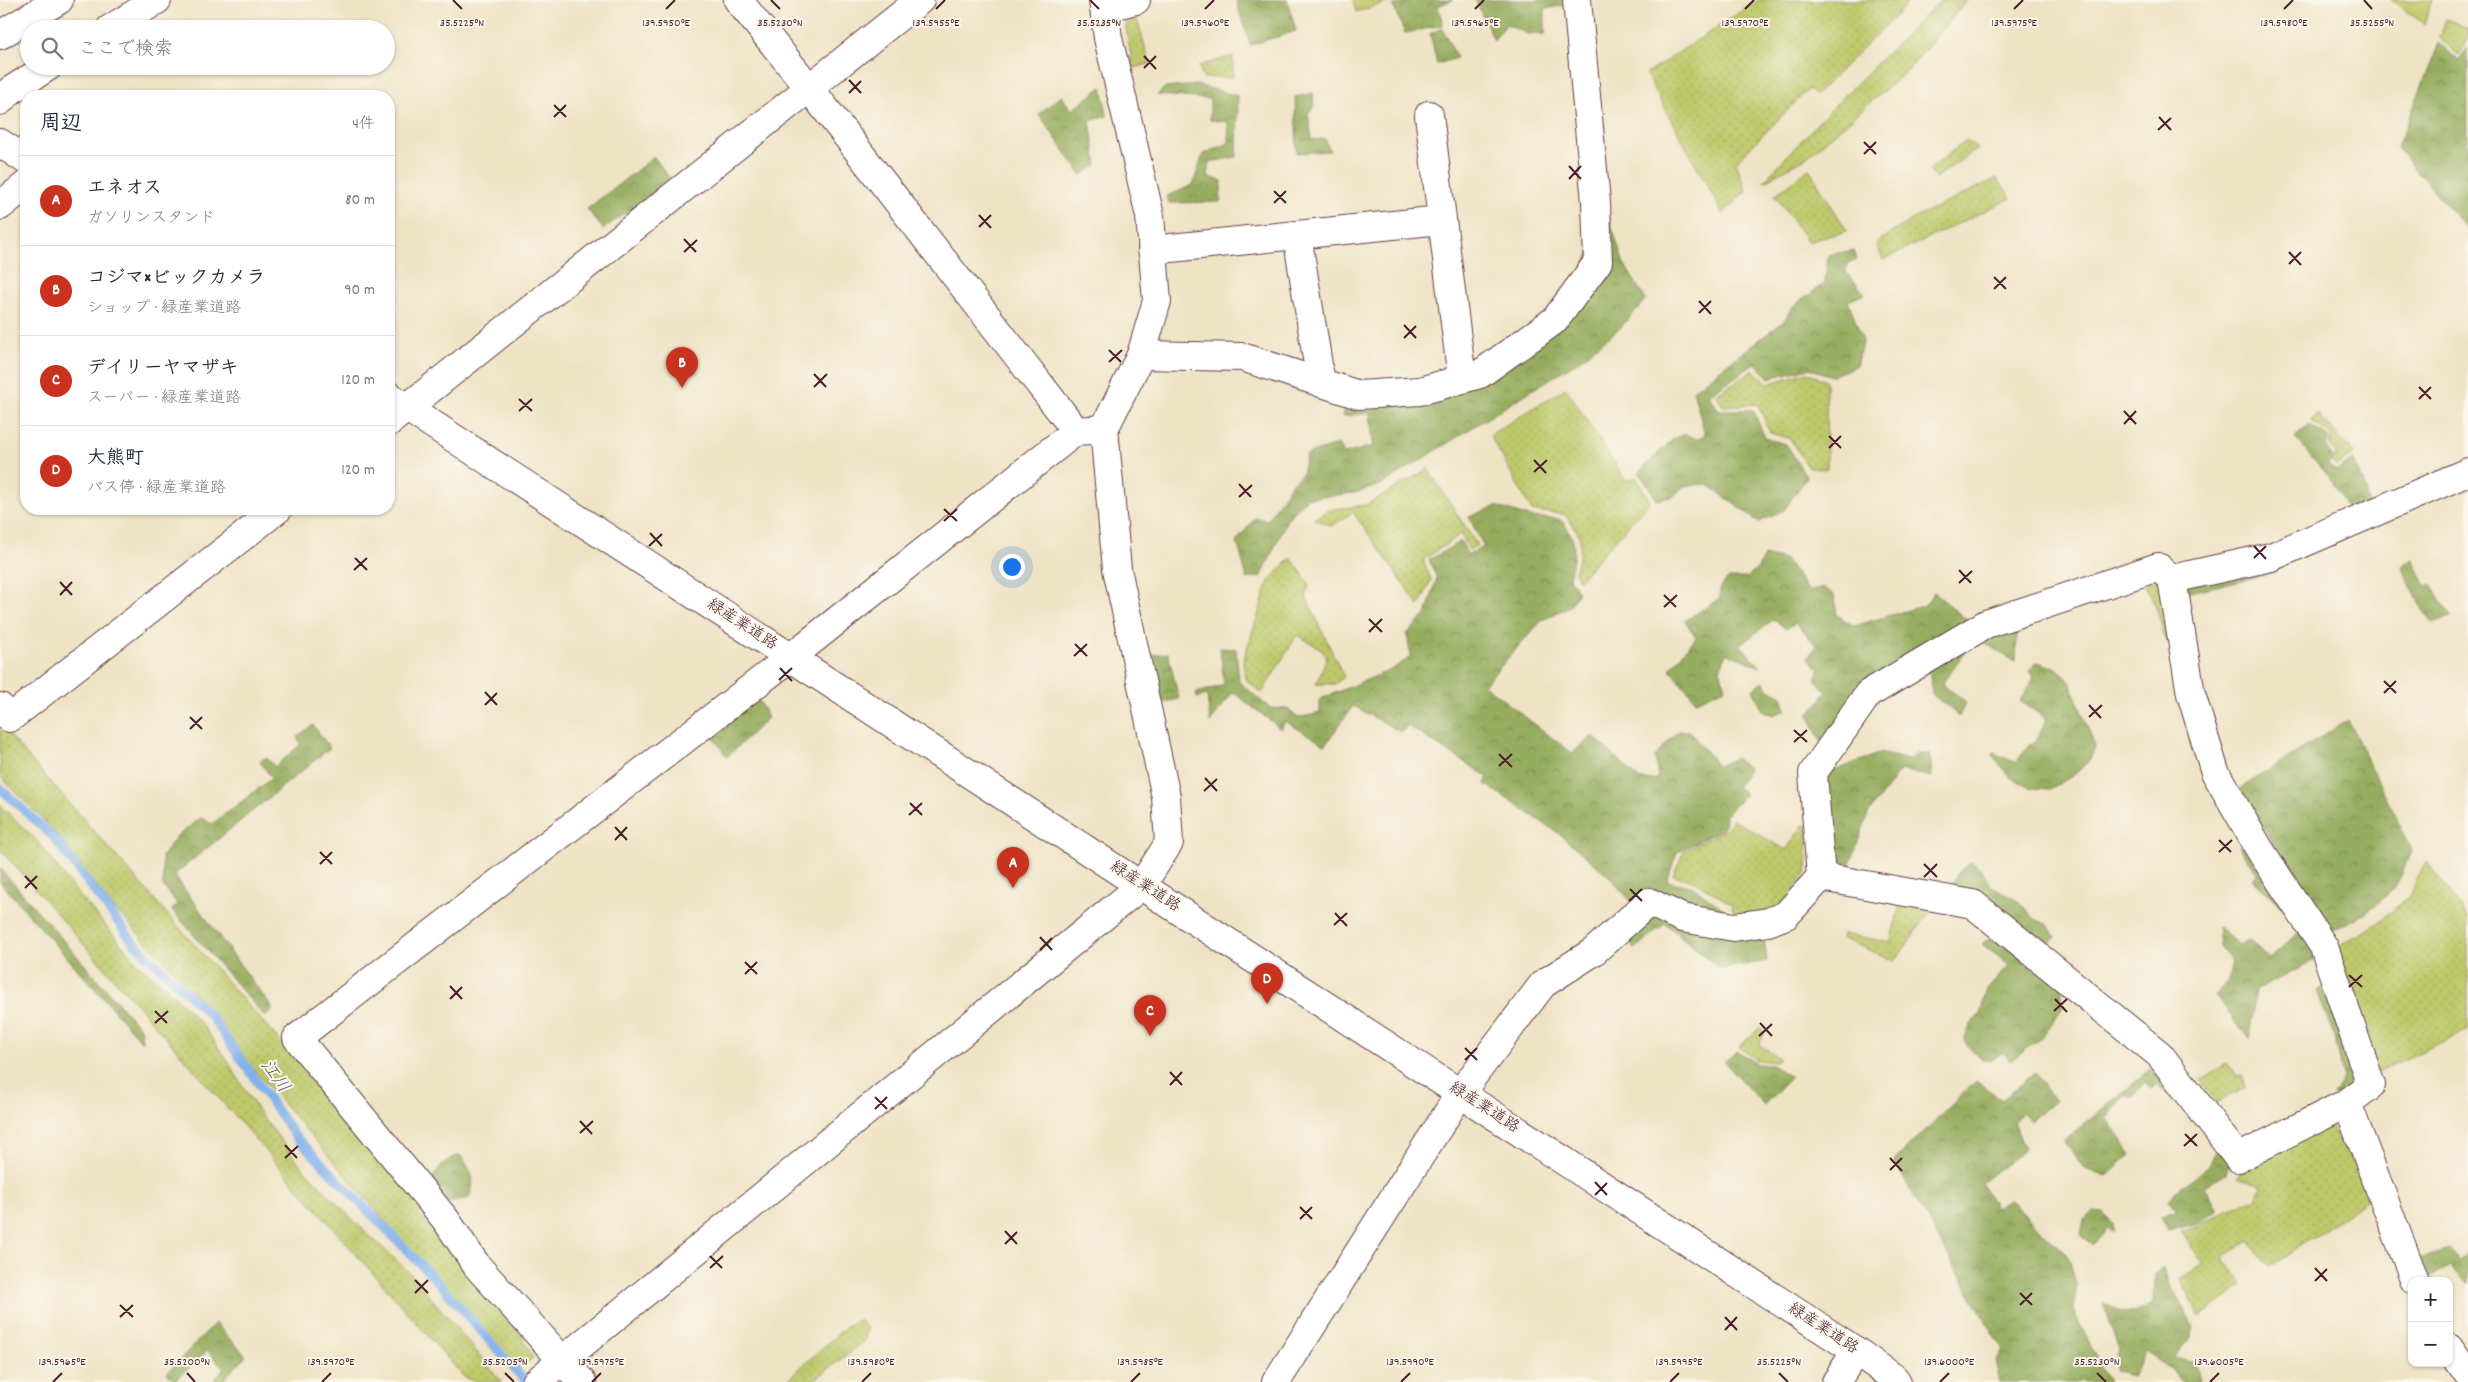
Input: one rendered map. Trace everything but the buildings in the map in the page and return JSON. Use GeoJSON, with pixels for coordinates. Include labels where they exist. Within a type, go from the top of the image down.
{"type":"FeatureCollection","features":[{"type":"Feature","properties":{"kind":"main road"},"geometry":{"type":"LineString","coordinates":[[25,20],[59,0]]}},
{"type":"Feature","properties":{"kind":"main road"},"geometry":{"type":"LineString","coordinates":[[125,20],[157,0]]}},
{"type":"Feature","properties":{"kind":"main road"},"geometry":{"type":"LineString","coordinates":[[738,0],[810,89],[1076,431]]}},
{"type":"Feature","properties":{"kind":"main road"},"geometry":{"type":"LineString","coordinates":[[395,409],[810,89],[920,0]]}},
{"type":"Feature","properties":{"kind":"main road"},"geometry":{"type":"LineString","coordinates":[[549,1372],[1142,886],[1169,843],[1166,797],[1117,569],[1104,430],[1141,355],[1157,301],[1150,216],[1108,38],[1103,4],[1136,0]]}},
{"type":"Feature","properties":{"kind":"main road"},"geometry":{"type":"LineString","coordinates":[[1141,355],[1242,357],[1359,395],[1420,391],[1480,374],[1555,320],[1598,262],[1596,202],[1577,0]]}},
{"type":"Feature","properties":{"kind":"main road"},"geometry":{"type":"LineString","coordinates":[[0,35],[20,23]]}},
{"type":"Feature","properties":{"kind":"main road"},"geometry":{"type":"LineString","coordinates":[[0,101],[10,91],[35,75]]}},
{"type":"Feature","properties":{"kind":"main road"},"geometry":{"type":"LineString","coordinates":[[1429,115],[1462,379]]}},
{"type":"Feature","properties":{"kind":"main road"},"geometry":{"type":"LineString","coordinates":[[0,143],[20,156]]}},
{"type":"Feature","properties":{"kind":"main road"},"geometry":{"type":"LineString","coordinates":[[0,206],[20,190]]}},
{"type":"Feature","properties":{"kind":"main road"},"geometry":{"type":"LineString","coordinates":[[1152,250],[1441,220]]}},
{"type":"Feature","properties":{"kind":"main road"},"geometry":{"type":"LineString","coordinates":[[1297,235],[1321,383]]}},
{"type":"Feature","properties":{"kind":"main road","name":"緑産業道路"},"geometry":{"type":"LineString","coordinates":[[395,409],[791,657],[1461,1092],[1856,1351],[1897,1382]]}},
{"type":"Feature","properties":{"kind":"main road"},"geometry":{"type":"LineString","coordinates":[[582,1382],[549,1372],[446,1220],[297,1038],[791,657],[1076,431],[1104,430]]}},
{"type":"Feature","properties":{"kind":"main road"},"geometry":{"type":"LineString","coordinates":[[2172,579],[2271,557],[2468,472]]}},
{"type":"Feature","properties":{"kind":"main road"},"geometry":{"type":"LineString","coordinates":[[0,707],[10,718],[270,515]]}},
{"type":"Feature","properties":{"kind":"main road"},"geometry":{"type":"LineString","coordinates":[[1276,1382],[1461,1092],[1543,984],[1593,952],[1649,902],[1682,918],[1708,924],[1742,926],[1768,922],[1786,914],[1821,877],[1813,773],[1868,694],[1986,624],[2158,567],[2172,579],[2191,694],[2215,772],[2260,850],[2324,947],[2371,1086],[2347,1103],[2238,1158],[2160,1055],[1973,904],[1821,877]]}},
{"type":"Feature","properties":{"kind":"main road"},"geometry":{"type":"LineString","coordinates":[[2347,1103],[2413,1277]]}},
{"type":"Feature","properties":{"kind":"main road"},"geometry":{"type":"LineString","coordinates":[[1836,1382],[1856,1351]]}},
{"type":"Feature","properties":{"kind":"main road"},"geometry":{"type":"LineString","coordinates":[[2453,1354],[2468,1375]]}},
{"type":"Feature","properties":{"kind":"green space"},"geometry":{"type":"Polygon","coordinates":[[[1236,0],[1287,0],[1296,31],[1250,45],[1236,0]]]}},
{"type":"Feature","properties":{"kind":"green space"},"geometry":{"type":"Polygon","coordinates":[[[1353,0],[1396,0],[1356,12],[1353,0]]]}},
{"type":"Feature","properties":{"kind":"green space"},"geometry":{"type":"Polygon","coordinates":[[[1412,0],[1453,0],[1438,6],[1443,25],[1405,33],[1393,6],[1412,0]]]}},
{"type":"Feature","properties":{"kind":"green space"},"geometry":{"type":"Polygon","coordinates":[[[1475,0],[1565,0],[1566,5],[1545,9],[1545,34],[1528,34],[1506,24],[1494,40],[1475,0]]]}},
{"type":"Feature","properties":{"kind":"green space"},"geometry":{"type":"Polygon","coordinates":[[[1758,0],[1911,0],[1816,95],[1809,89],[1736,162],[1746,191],[1723,214],[1646,74],[1758,0]]]}},
{"type":"Feature","properties":{"kind":"green space"},"geometry":{"type":"Polygon","coordinates":[[[1941,0],[1967,0],[1909,69],[1807,157],[1763,182],[1825,115],[1941,0]]]}},
{"type":"Feature","properties":{"kind":"green space"},"geometry":{"type":"Polygon","coordinates":[[[2391,0],[2432,0],[2424,24],[2391,0]]]}},
{"type":"Feature","properties":{"kind":"green space"},"geometry":{"type":"Polygon","coordinates":[[[1136,15],[1150,64],[1133,68],[1124,17],[1136,15]]]}},
{"type":"Feature","properties":{"kind":"green space"},"geometry":{"type":"Polygon","coordinates":[[[2446,19],[2468,28],[2468,39],[2459,56],[2440,38],[2446,19]]]}},
{"type":"Feature","properties":{"kind":"green space"},"geometry":{"type":"Polygon","coordinates":[[[1442,28],[1457,58],[1437,64],[1430,34],[1442,28]]]}},
{"type":"Feature","properties":{"kind":"green space"},"geometry":{"type":"Polygon","coordinates":[[[2439,43],[2459,61],[2468,47],[2468,230],[2397,148],[2439,43]]]}},
{"type":"Feature","properties":{"kind":"green space"},"geometry":{"type":"Polygon","coordinates":[[[1233,56],[1233,77],[1203,78],[1199,66],[1233,56]]]}},
{"type":"Feature","properties":{"kind":"green space"},"geometry":{"type":"Polygon","coordinates":[[[1197,85],[1238,96],[1237,157],[1210,162],[1208,177],[1222,181],[1220,202],[1169,203],[1167,196],[1193,185],[1203,154],[1229,143],[1228,122],[1210,120],[1210,99],[1157,95],[1164,88],[1197,85]]]}},
{"type":"Feature","properties":{"kind":"green space"},"geometry":{"type":"Polygon","coordinates":[[[1102,87],[1107,116],[1090,121],[1097,165],[1081,175],[1039,114],[1061,96],[1072,110],[1102,87]]]}},
{"type":"Feature","properties":{"kind":"green space"},"geometry":{"type":"Polygon","coordinates":[[[1313,93],[1314,108],[1308,112],[1312,140],[1325,139],[1330,151],[1297,153],[1295,97],[1313,93]]]}},
{"type":"Feature","properties":{"kind":"green space"},"geometry":{"type":"Polygon","coordinates":[[[1966,140],[1977,149],[1935,178],[1929,170],[1966,140]]]}},
{"type":"Feature","properties":{"kind":"green space"},"geometry":{"type":"Polygon","coordinates":[[[654,157],[671,180],[603,229],[587,209],[654,157]]]}},
{"type":"Feature","properties":{"kind":"green space"},"geometry":{"type":"Polygon","coordinates":[[[1809,169],[1847,231],[1808,242],[1775,195],[1809,169]]]}},
{"type":"Feature","properties":{"kind":"green space"},"geometry":{"type":"Polygon","coordinates":[[[1997,178],[2011,198],[1883,260],[1876,243],[1911,220],[1997,178]]]}},
{"type":"Feature","properties":{"kind":"green space"},"geometry":{"type":"Polygon","coordinates":[[[1607,211],[1624,264],[1646,300],[1622,326],[1580,360],[1381,485],[1354,493],[1307,498],[1287,519],[1262,576],[1247,579],[1237,541],[1255,518],[1268,520],[1291,484],[1302,474],[1306,455],[1339,444],[1344,454],[1373,446],[1370,413],[1342,416],[1345,401],[1420,398],[1560,322],[1607,211]]]}},
{"type":"Feature","properties":{"kind":"green space"},"geometry":{"type":"Polygon","coordinates":[[[1854,250],[1857,259],[1847,265],[1846,272],[1865,294],[1848,301],[1863,340],[1856,366],[1832,376],[1809,368],[1769,378],[1756,363],[1708,395],[1719,410],[1753,410],[1765,438],[1786,444],[1807,477],[1784,510],[1759,522],[1707,484],[1684,486],[1674,496],[1657,500],[1639,472],[1673,439],[1685,434],[1696,439],[1705,435],[1693,390],[1784,321],[1792,307],[1825,283],[1828,255],[1854,250]]]}},
{"type":"Feature","properties":{"kind":"green space"},"geometry":{"type":"Polygon","coordinates":[[[1754,370],[1768,384],[1807,372],[1826,381],[1827,469],[1809,468],[1789,438],[1770,433],[1758,404],[1723,406],[1716,394],[1754,370]]]}},
{"type":"Feature","properties":{"kind":"green space"},"geometry":{"type":"Polygon","coordinates":[[[1566,388],[1626,481],[1636,477],[1650,501],[1579,580],[1575,572],[1580,541],[1575,528],[1564,514],[1532,511],[1490,435],[1566,388]]]}},
{"type":"Feature","properties":{"kind":"green space"},"geometry":{"type":"Polygon","coordinates":[[[2317,413],[2354,454],[2336,466],[2332,462],[2336,454],[2329,444],[2333,436],[2311,421],[2317,413]]]}},
{"type":"Feature","properties":{"kind":"green space"},"geometry":{"type":"Polygon","coordinates":[[[2309,425],[2329,438],[2325,446],[2333,457],[2328,464],[2336,471],[2352,460],[2363,481],[2369,507],[2349,511],[2333,483],[2295,437],[2309,425]]]}},
{"type":"Feature","properties":{"kind":"green space"},"geometry":{"type":"Polygon","coordinates":[[[1428,469],[1477,545],[1469,550],[1461,534],[1423,560],[1431,580],[1419,606],[1353,512],[1332,526],[1314,519],[1328,510],[1366,505],[1428,469]]]}},
{"type":"Feature","properties":{"kind":"green space"},"geometry":{"type":"Polygon","coordinates":[[[1496,506],[1528,517],[1560,519],[1573,540],[1574,554],[1569,578],[1578,592],[1570,606],[1542,620],[1484,685],[1572,753],[1593,736],[1640,780],[1658,779],[1655,757],[1678,731],[1689,731],[1718,766],[1735,758],[1749,769],[1737,787],[1746,794],[1726,814],[1723,829],[1677,852],[1667,881],[1693,887],[1728,912],[1636,907],[1608,875],[1558,833],[1485,784],[1488,777],[1408,726],[1401,732],[1353,706],[1325,745],[1285,721],[1281,729],[1233,692],[1210,723],[1207,695],[1197,698],[1196,693],[1224,685],[1220,648],[1236,649],[1239,682],[1270,708],[1288,709],[1298,718],[1320,713],[1320,699],[1391,670],[1411,657],[1407,634],[1426,615],[1437,578],[1429,560],[1461,541],[1468,555],[1484,547],[1469,517],[1496,506]]]}},
{"type":"Feature","properties":{"kind":"green space"},"geometry":{"type":"Polygon","coordinates":[[[1764,556],[1785,559],[1809,592],[1823,587],[1834,595],[1837,615],[1854,626],[1925,605],[1934,592],[1968,621],[1824,747],[1808,715],[1827,692],[1815,679],[1820,670],[1808,657],[1817,646],[1795,623],[1786,629],[1774,619],[1740,645],[1761,667],[1727,653],[1720,669],[1725,688],[1696,701],[1670,669],[1696,637],[1685,621],[1720,598],[1720,587],[1729,578],[1747,578],[1758,568],[1764,556]]]}},
{"type":"Feature","properties":{"kind":"green space"},"geometry":{"type":"Polygon","coordinates":[[[1291,558],[1309,583],[1306,597],[1344,677],[1335,684],[1316,684],[1327,657],[1321,649],[1297,635],[1262,693],[1245,679],[1243,661],[1269,581],[1291,558]]]}},
{"type":"Feature","properties":{"kind":"green space"},"geometry":{"type":"Polygon","coordinates":[[[2413,559],[2426,586],[2432,584],[2451,617],[2432,623],[2417,600],[2402,566],[2413,559]]]}},
{"type":"Feature","properties":{"kind":"green space"},"geometry":{"type":"Polygon","coordinates":[[[2273,561],[2276,572],[2186,593],[2181,581],[2273,561]]]}},
{"type":"Feature","properties":{"kind":"green space"},"geometry":{"type":"Polygon","coordinates":[[[2161,573],[2174,639],[2165,639],[2157,609],[2145,585],[2161,573]]]}},
{"type":"Feature","properties":{"kind":"green space"},"geometry":{"type":"Polygon","coordinates":[[[2023,622],[2017,636],[2016,662],[1981,641],[2023,622]]]}},
{"type":"Feature","properties":{"kind":"green space"},"geometry":{"type":"Polygon","coordinates":[[[1969,646],[1942,684],[1966,702],[1959,716],[1932,694],[1929,668],[1969,646]]]}},
{"type":"Feature","properties":{"kind":"green space"},"geometry":{"type":"Polygon","coordinates":[[[1168,653],[1179,699],[1161,703],[1151,655],[1168,653]]]}},
{"type":"Feature","properties":{"kind":"green space"},"geometry":{"type":"Polygon","coordinates":[[[2037,662],[2057,668],[2070,682],[2095,746],[2090,760],[2074,775],[2050,789],[2031,788],[2010,777],[1993,756],[1994,753],[2016,763],[2028,745],[2034,744],[2047,719],[2020,701],[2034,678],[2029,671],[2037,662]]]}},
{"type":"Feature","properties":{"kind":"green space"},"geometry":{"type":"Polygon","coordinates":[[[1763,681],[1770,690],[1782,696],[1786,710],[1774,715],[1763,711],[1753,690],[1763,681]]]}},
{"type":"Feature","properties":{"kind":"green space"},"geometry":{"type":"Polygon","coordinates":[[[757,697],[768,718],[727,757],[711,734],[757,697]]]}},
{"type":"Feature","properties":{"kind":"green space"},"geometry":{"type":"Polygon","coordinates":[[[2348,720],[2412,850],[2395,888],[2366,913],[2329,932],[2239,789],[2348,720]]]}},
{"type":"Feature","properties":{"kind":"green space"},"geometry":{"type":"Polygon","coordinates":[[[0,725],[426,1206],[419,1214],[522,1336],[533,1358],[515,1371],[236,1049],[200,999],[108,902],[55,832],[0,776],[0,725]]]}},
{"type":"Feature","properties":{"kind":"green space"},"geometry":{"type":"Polygon","coordinates":[[[313,725],[330,748],[174,875],[273,1009],[265,1017],[172,910],[177,904],[163,886],[162,856],[177,836],[201,818],[212,824],[272,778],[260,762],[266,757],[275,767],[301,744],[297,737],[313,725]]]}},
{"type":"Feature","properties":{"kind":"green space"},"geometry":{"type":"Polygon","coordinates":[[[1880,753],[1909,760],[1916,754],[1930,754],[1932,777],[1900,770],[1868,814],[1849,867],[1829,867],[1827,774],[1880,753]]]}},
{"type":"Feature","properties":{"kind":"green space"},"geometry":{"type":"Polygon","coordinates":[[[0,805],[38,842],[65,878],[137,963],[168,989],[204,1027],[260,1114],[304,1169],[355,1222],[412,1275],[502,1382],[475,1382],[464,1377],[0,849],[0,805]]]}},
{"type":"Feature","properties":{"kind":"green space"},"geometry":{"type":"Polygon","coordinates":[[[1732,819],[1786,850],[1803,825],[1808,826],[1807,872],[1779,908],[1736,916],[1731,904],[1695,881],[1673,875],[1684,851],[1727,829],[1732,819]]]}},
{"type":"Feature","properties":{"kind":"green space"},"geometry":{"type":"Polygon","coordinates":[[[2243,844],[2289,914],[2253,880],[2257,873],[2238,846],[2243,844]]]}},
{"type":"Feature","properties":{"kind":"green space"},"geometry":{"type":"Polygon","coordinates":[[[2426,861],[2468,917],[2468,1030],[2377,1072],[2339,947],[2381,921],[2408,897],[2426,861]]]}},
{"type":"Feature","properties":{"kind":"green space"},"geometry":{"type":"Polygon","coordinates":[[[1971,862],[1980,868],[1990,885],[2018,901],[2035,919],[2048,925],[2056,937],[2049,943],[1974,893],[1951,884],[1959,872],[1971,862]]]}},
{"type":"Feature","properties":{"kind":"green space"},"geometry":{"type":"Polygon","coordinates":[[[0,868],[140,1028],[142,1042],[0,882],[0,868]]]}},
{"type":"Feature","properties":{"kind":"green space"},"geometry":{"type":"Polygon","coordinates":[[[1900,905],[1934,906],[1895,961],[1841,938],[1842,934],[1890,942],[1900,905]]]}},
{"type":"Feature","properties":{"kind":"green space"},"geometry":{"type":"Polygon","coordinates":[[[1651,909],[1763,931],[1767,961],[1720,969],[1665,923],[1635,949],[1622,935],[1651,909]]]}},
{"type":"Feature","properties":{"kind":"green space"},"geometry":{"type":"Polygon","coordinates":[[[2217,927],[2239,945],[2248,940],[2269,959],[2301,930],[2313,948],[2314,961],[2256,990],[2249,1039],[2215,996],[2228,981],[2232,962],[2219,946],[2217,927]]]}},
{"type":"Feature","properties":{"kind":"green space"},"geometry":{"type":"Polygon","coordinates":[[[1993,936],[2061,984],[2063,1007],[2042,1038],[2010,1061],[2003,1052],[1991,1061],[1980,1058],[1964,1041],[1970,1026],[1980,1014],[1987,990],[2009,965],[1982,944],[1993,936]]]}},
{"type":"Feature","properties":{"kind":"green space"},"geometry":{"type":"Polygon","coordinates":[[[2326,986],[2357,1084],[2333,1097],[2343,1077],[2335,1038],[2317,991],[2326,986]]]}},
{"type":"Feature","properties":{"kind":"green space"},"geometry":{"type":"Polygon","coordinates":[[[1760,1027],[1765,1032],[1759,1045],[1779,1058],[1776,1062],[1757,1060],[1739,1047],[1760,1027]]]}},
{"type":"Feature","properties":{"kind":"green space"},"geometry":{"type":"Polygon","coordinates":[[[1737,1051],[1758,1064],[1772,1065],[1791,1077],[1764,1105],[1724,1062],[1737,1051]]]}},
{"type":"Feature","properties":{"kind":"green space"},"geometry":{"type":"Polygon","coordinates":[[[2226,1064],[2236,1076],[2242,1075],[2245,1088],[2216,1103],[2201,1080],[2226,1064]]]}},
{"type":"Feature","properties":{"kind":"green space"},"geometry":{"type":"Polygon","coordinates":[[[2156,1065],[2208,1130],[2156,1084],[2151,1090],[2145,1083],[2133,1097],[2125,1096],[2106,1118],[2131,1155],[2107,1176],[2085,1168],[2063,1141],[2156,1065]]]}},
{"type":"Feature","properties":{"kind":"green space"},"geometry":{"type":"Polygon","coordinates":[[[2035,1073],[2055,1101],[2030,1121],[2023,1112],[2013,1122],[2025,1149],[1981,1183],[1995,1208],[2009,1200],[2068,1256],[2077,1284],[2073,1310],[2108,1382],[2000,1382],[1995,1360],[2003,1351],[1894,1161],[1976,1081],[2002,1100],[2035,1073]]]}},
{"type":"Feature","properties":{"kind":"green space"},"geometry":{"type":"Polygon","coordinates":[[[2329,1123],[2339,1144],[2348,1141],[2368,1200],[2270,1267],[2249,1241],[2223,1258],[2243,1285],[2200,1317],[2181,1279],[2204,1264],[2181,1232],[2200,1225],[2245,1202],[2255,1200],[2263,1187],[2237,1177],[2250,1163],[2329,1123]]]}},
{"type":"Feature","properties":{"kind":"green space"},"geometry":{"type":"Polygon","coordinates":[[[2218,1146],[2230,1159],[2226,1173],[2204,1186],[2218,1210],[2198,1223],[2168,1231],[2161,1217],[2177,1210],[2169,1200],[2180,1188],[2209,1166],[2218,1146]]]}},
{"type":"Feature","properties":{"kind":"green space"},"geometry":{"type":"Polygon","coordinates":[[[460,1155],[472,1176],[471,1191],[469,1198],[449,1203],[430,1184],[442,1166],[460,1155]]]}},
{"type":"Feature","properties":{"kind":"green space"},"geometry":{"type":"Polygon","coordinates":[[[2094,1212],[2103,1213],[2113,1223],[2113,1232],[2107,1228],[2092,1246],[2081,1234],[2084,1220],[2094,1212]]]}},
{"type":"Feature","properties":{"kind":"green space"},"geometry":{"type":"Polygon","coordinates":[[[2448,1249],[2459,1261],[2468,1251],[2468,1284],[2450,1266],[2429,1277],[2418,1259],[2448,1249]]]}},
{"type":"Feature","properties":{"kind":"green space"},"geometry":{"type":"Polygon","coordinates":[[[2162,1268],[2193,1327],[2189,1339],[2174,1357],[2195,1362],[2199,1382],[2181,1382],[2171,1369],[2145,1352],[2132,1376],[2115,1371],[2118,1346],[2103,1303],[2123,1312],[2134,1313],[2140,1311],[2154,1302],[2155,1274],[2162,1268]]]}},
{"type":"Feature","properties":{"kind":"green space"},"geometry":{"type":"Polygon","coordinates":[[[859,1320],[867,1328],[865,1340],[812,1382],[790,1382],[790,1377],[848,1325],[859,1320]]]}},
{"type":"Feature","properties":{"kind":"green space"},"geometry":{"type":"Polygon","coordinates":[[[215,1323],[246,1356],[221,1382],[213,1382],[224,1368],[207,1351],[175,1381],[167,1373],[215,1323]]]}},
{"type":"Feature","properties":{"kind":"waterway","name":"江川"},"geometry":{"type":"LineString","coordinates":[[0,788],[53,837],[134,943],[210,1015],[295,1136],[436,1280],[526,1382]]}},
{"type":"Feature","properties":{"kind":"place","name":"コジマ×ビックカメラ"},"geometry":{"type":"Point","coordinates":[682,388]}},
{"type":"Feature","properties":{"kind":"place","name":"エネオス"},"geometry":{"type":"Point","coordinates":[1013,888]}},
{"type":"Feature","properties":{"kind":"place","name":"大熊町"},"geometry":{"type":"Point","coordinates":[1267,1004]}},
{"type":"Feature","properties":{"kind":"place","name":"デイリーヤマザキ"},"geometry":{"type":"Point","coordinates":[1150,1036]}}]}
